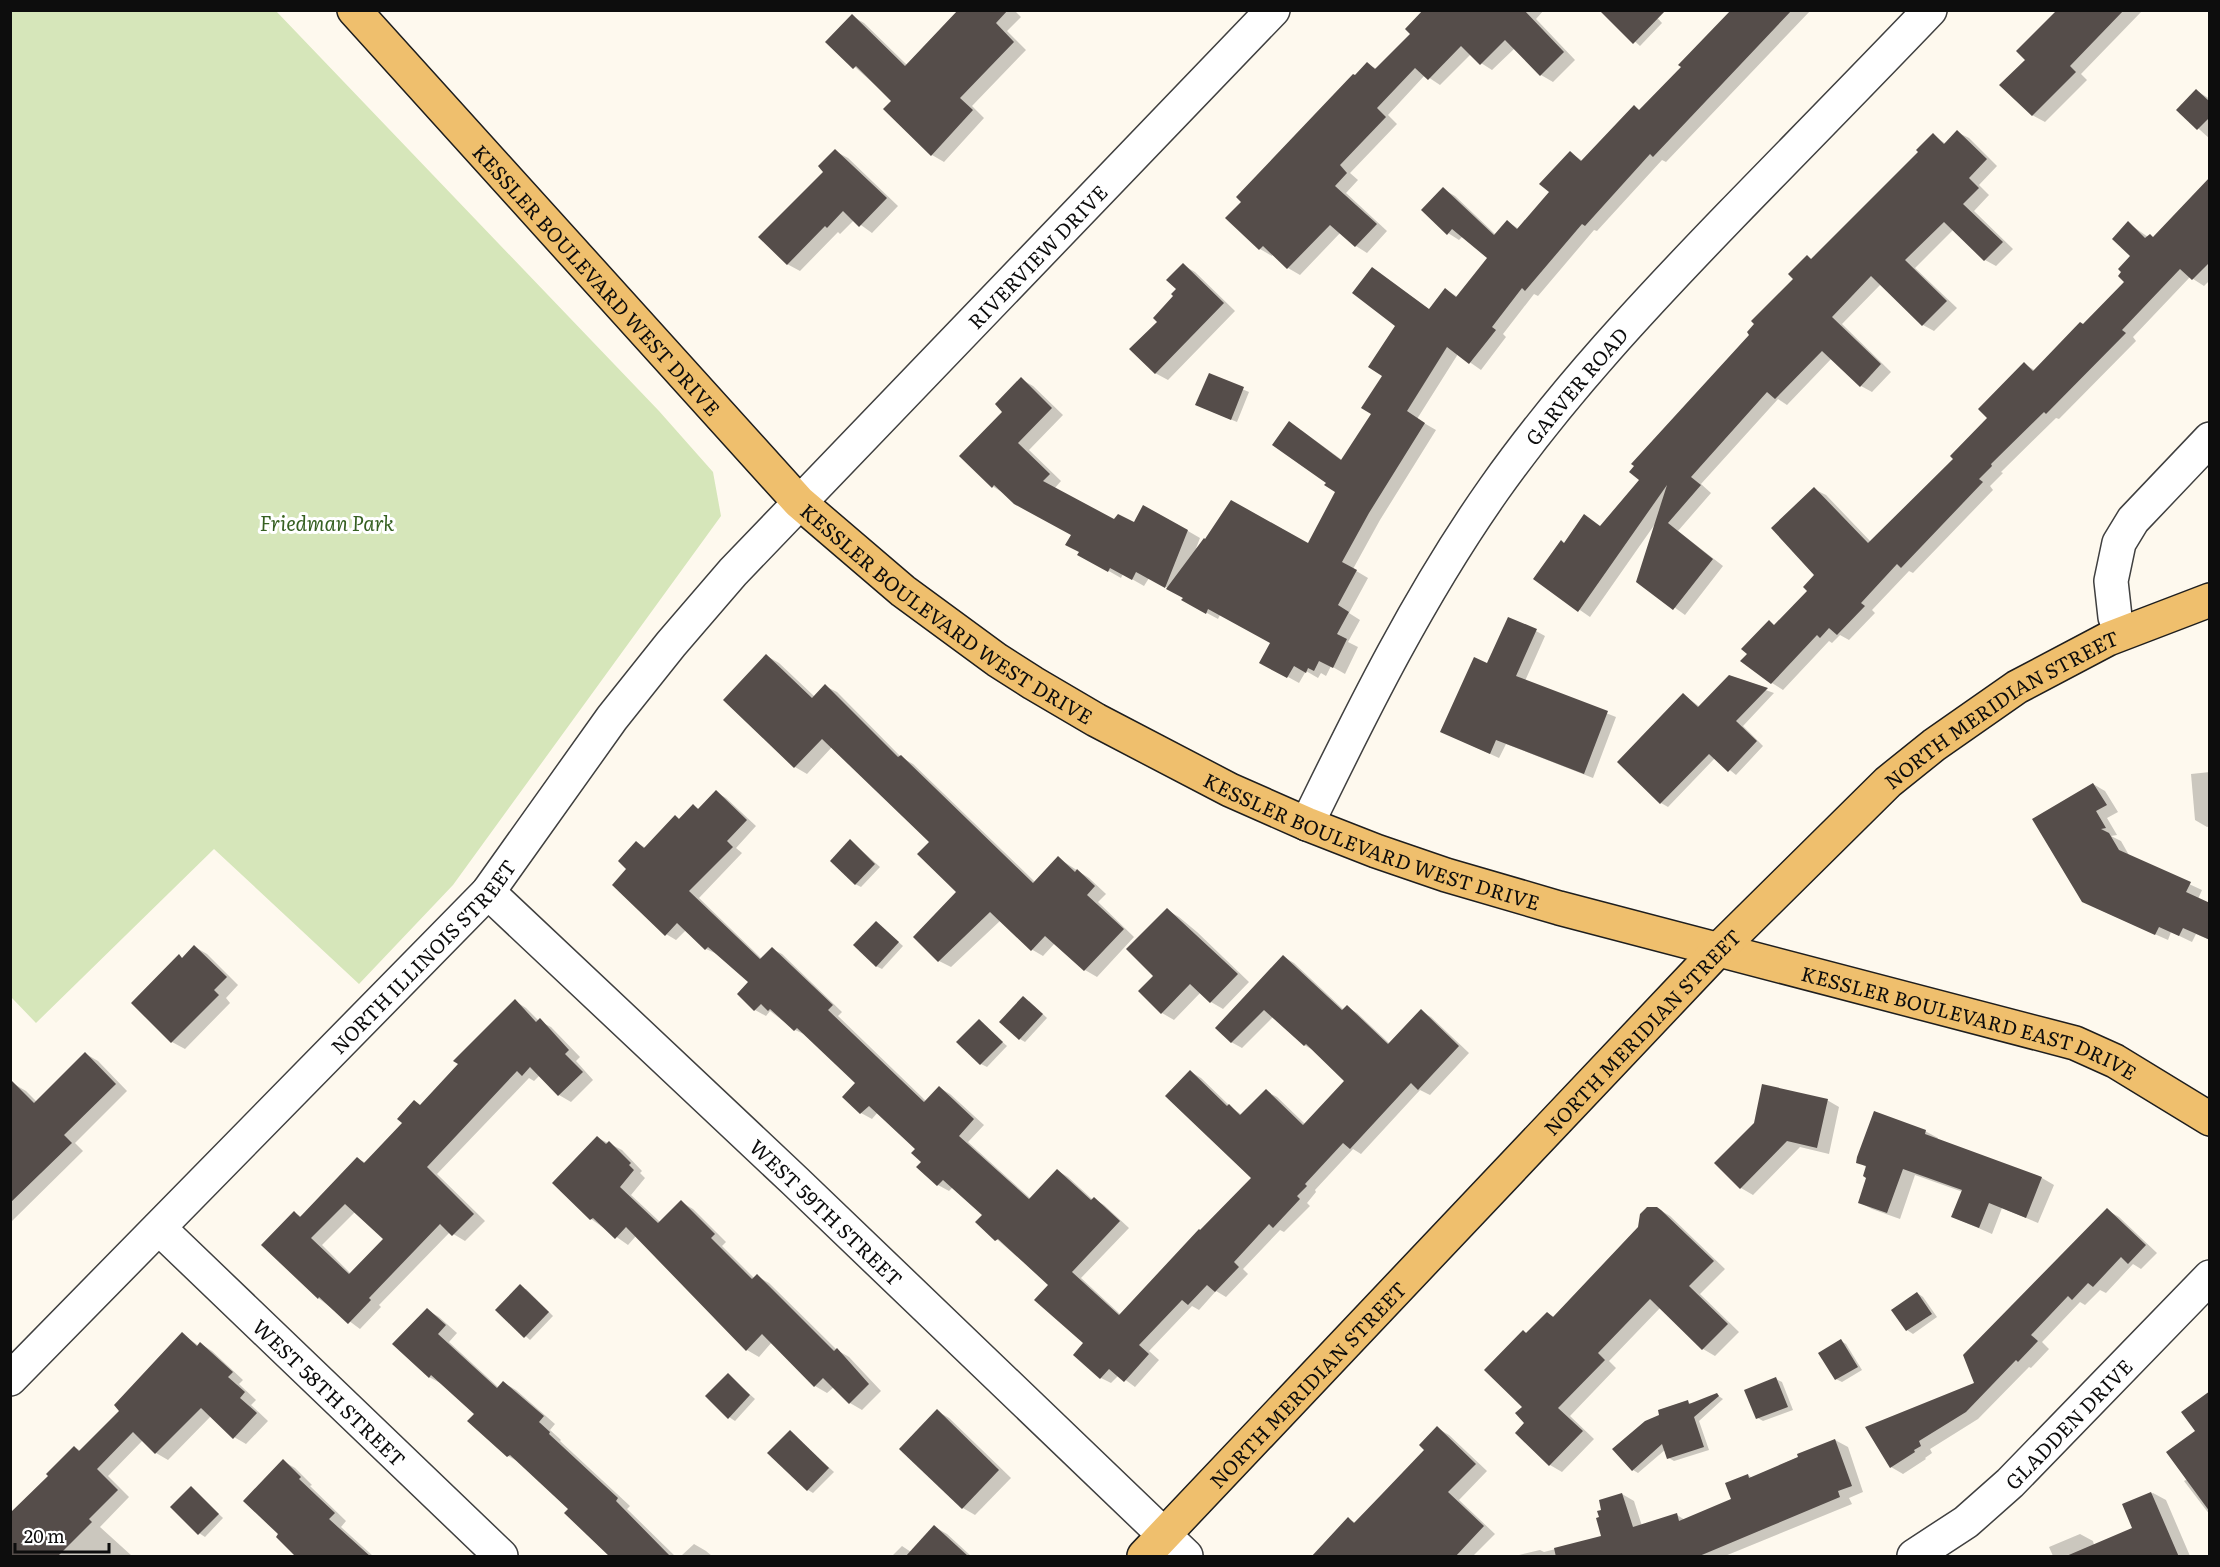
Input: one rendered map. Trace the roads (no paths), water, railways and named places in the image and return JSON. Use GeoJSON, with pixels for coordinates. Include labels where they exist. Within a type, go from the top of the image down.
{"type":"FeatureCollection","features":[{"type":"Feature","properties":{"kind":"main road","name":"KESSLER BOULEVARD WEST DRIVE"},"geometry":{"type":"LineString","coordinates":[[354,10],[799,502],[903,591],[1015,671],[1096,720],[1160,754],[1307,824],[1446,875],[1559,909],[1718,950]]}},
{"type":"Feature","properties":{"kind":"main road","name":"NORTH MERIDIAN STREET"},"geometry":{"type":"LineString","coordinates":[[1165,1549],[1718,950],[1862,806],[1934,744],[2017,687],[2061,662],[2122,633],[2210,600]]}},
{"type":"Feature","properties":{"kind":"main road","name":"KESSLER BOULEVARD EAST DRIVE"},"geometry":{"type":"LineString","coordinates":[[1718,950],[2075,1043],[2115,1061],[2210,1119]]}},
{"type":"Feature","properties":{"kind":"street","name":"RIVERVIEW DRIVE"},"geometry":{"type":"LineString","coordinates":[[799,502],[1273,10]]}},
{"type":"Feature","properties":{"kind":"street","name":"GARVER ROAD"},"geometry":{"type":"LineString","coordinates":[[1307,824],[1362,711],[1410,622],[1462,537],[1537,430],[1649,300],[1930,10]]}},
{"type":"Feature","properties":{"kind":"street"},"geometry":{"type":"LineString","coordinates":[[2122,633],[2115,617],[2111,581],[2119,543],[2127,528],[2141,511],[2210,439]]}},
{"type":"Feature","properties":{"kind":"street","name":"NORTH ILLINOIS STREET"},"geometry":{"type":"LineString","coordinates":[[10,1379],[488,892],[641,681],[717,590],[799,502]]}},
{"type":"Feature","properties":{"kind":"street","name":"WEST 59TH STREET"},"geometry":{"type":"LineString","coordinates":[[488,892],[1165,1549]]}},
{"type":"Feature","properties":{"kind":"street","name":"WEST 58TH STREET"},"geometry":{"type":"LineString","coordinates":[[159,1228],[501,1557]]}},
{"type":"Feature","properties":{"kind":"street","name":"GLADDEN DRIVE"},"geometry":{"type":"LineString","coordinates":[[1914,1557],[1966,1522],[2005,1488],[2210,1277]]}},
{"type":"Feature","properties":{"kind":"park label","name":"Friedman Park"},"geometry":{"type":"Point","coordinates":[327,522]}}]}
